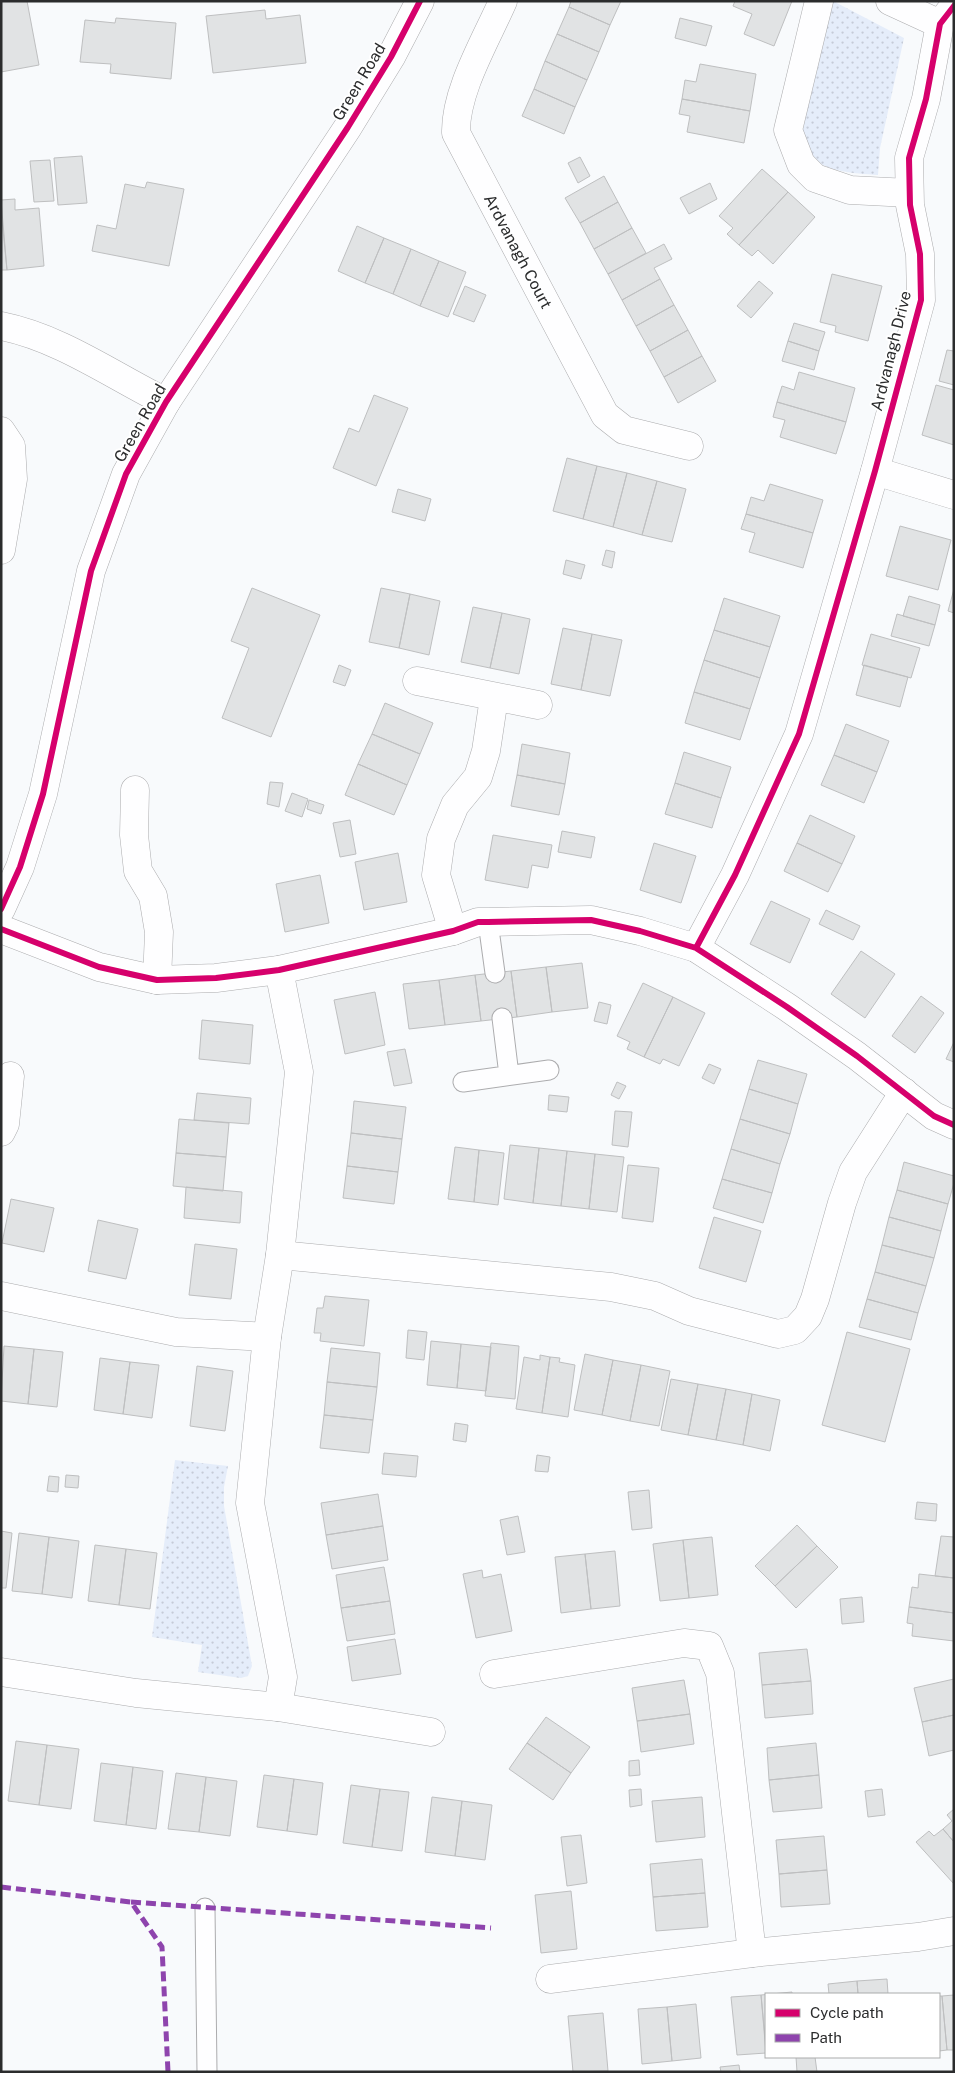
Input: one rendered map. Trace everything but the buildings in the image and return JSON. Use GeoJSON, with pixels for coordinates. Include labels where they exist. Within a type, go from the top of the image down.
{"type":"FeatureCollection","features":[{"type":"Feature","properties":{"kind":"street","name":"Green Road"},"geometry":{"type":"LineString","coordinates":[[1,910],[20,867],[43,794],[91,570],[126,474],[166,402],[348,127],[391,57],[420,1]]}},
{"type":"Feature","properties":{"kind":"street","name":"Ardvanagh Court"},"geometry":{"type":"LineString","coordinates":[[503,1],[462,93],[456,118],[456,133],[605,415],[624,430],[689,446]]}},
{"type":"Feature","properties":{"kind":"street"},"geometry":{"type":"LineString","coordinates":[[819,1],[788,130],[801,164],[815,178],[850,190],[909,193]]}},
{"type":"Feature","properties":{"kind":"street"},"geometry":{"type":"LineString","coordinates":[[890,1],[947,15]]}},
{"type":"Feature","properties":{"kind":"street","name":"Ardvanagh Drive"},"geometry":{"type":"LineString","coordinates":[[696,948],[734,875],[799,734],[839,601],[875,471],[921,300],[920,254],[910,205],[909,158],[947,15]]}},
{"type":"Feature","properties":{"kind":"street"},"geometry":{"type":"LineString","coordinates":[[1,326],[22,330],[51,341],[166,402]]}},
{"type":"Feature","properties":{"kind":"street"},"geometry":{"type":"LineString","coordinates":[[1,431],[11,446],[13,479],[1,550]]}},
{"type":"Feature","properties":{"kind":"street"},"geometry":{"type":"LineString","coordinates":[[875,471],[954,495]]}},
{"type":"Feature","properties":{"kind":"street"},"geometry":{"type":"LineString","coordinates":[[418,681],[494,698],[538,705]]}},
{"type":"Feature","properties":{"kind":"street"},"geometry":{"type":"LineString","coordinates":[[453,930],[436,875],[441,839],[455,805],[478,777],[486,751],[494,698]]}},
{"type":"Feature","properties":{"kind":"street"},"geometry":{"type":"LineString","coordinates":[[135,790],[134,835],[138,871],[153,896],[159,932],[157,980]]}},
{"type":"Feature","properties":{"kind":"street"},"geometry":{"type":"LineString","coordinates":[[1,929],[99,967],[157,980],[216,978],[279,970],[453,930],[478,922],[591,920],[640,931],[696,948],[787,1007],[857,1056],[934,1116],[954,1125]]}},
{"type":"Feature","properties":{"kind":"street"},"geometry":{"type":"LineString","coordinates":[[278,1707],[283,1677],[250,1503],[267,1337],[280,1255],[299,1072],[279,970]]}},
{"type":"Feature","properties":{"kind":"street"},"geometry":{"type":"LineString","coordinates":[[1,1132],[5,1124],[10,1076]]}},
{"type":"Feature","properties":{"kind":"street"},"geometry":{"type":"LineString","coordinates":[[280,1255],[611,1287],[655,1296],[689,1310],[778,1334],[795,1330],[808,1316],[815,1299],[842,1203],[853,1172],[904,1092]]}},
{"type":"Feature","properties":{"kind":"street"},"geometry":{"type":"LineString","coordinates":[[1,1296],[176,1332],[267,1337]]}},
{"type":"Feature","properties":{"kind":"street"},"geometry":{"type":"LineString","coordinates":[[494,1674],[684,1643],[709,1646],[720,1673],[752,1953]]}},
{"type":"Feature","properties":{"kind":"street"},"geometry":{"type":"LineString","coordinates":[[1,1672],[136,1693],[278,1707],[431,1732]]}},
{"type":"Feature","properties":{"kind":"street"},"geometry":{"type":"LineString","coordinates":[[550,1979],[752,1953],[918,1937],[954,1931]]}},
{"type":"Feature","properties":{"kind":"lane"},"geometry":{"type":"LineString","coordinates":[[488,922],[495,973]]}},
{"type":"Feature","properties":{"kind":"lane"},"geometry":{"type":"LineString","coordinates":[[502,1018],[509,1075]]}},
{"type":"Feature","properties":{"kind":"lane"},"geometry":{"type":"LineString","coordinates":[[463,1082],[549,1070]]}},
{"type":"Feature","properties":{"kind":"lane"},"geometry":{"type":"LineString","coordinates":[[205,1908],[207,2072]]}},
{"type":"Feature","properties":{"kind":"shaded area"},"geometry":{"type":"Polygon","coordinates":[[[828,1],[833,1],[904,38],[880,148],[878,175],[848,172],[828,167],[812,157],[804,144],[802,134],[828,1]]]}},
{"type":"Feature","properties":{"kind":"shaded area"},"geometry":{"type":"Polygon","coordinates":[[[175,1460],[228,1466],[224,1487],[224,1506],[252,1666],[248,1676],[241,1678],[198,1672],[202,1645],[152,1637],[175,1460]]]}},
{"type":"Feature","properties":{"kind":"marked path"},"geometry":{"type":"LineString","coordinates":[[1,1887],[131,1902],[162,1947],[168,2072]]}},
{"type":"Feature","properties":{"kind":"marked path"},"geometry":{"type":"LineString","coordinates":[[131,1902],[491,1928]]}},
{"type":"Feature","properties":{"kind":"cycle path"},"geometry":{"type":"LineString","coordinates":[[1,909],[20,867],[43,794],[91,571],[126,474],[166,402],[348,127],[391,57],[420,1]]}},
{"type":"Feature","properties":{"kind":"cycle path"},"geometry":{"type":"LineString","coordinates":[[696,948],[735,875],[799,734],[875,471],[921,300],[920,254],[910,205],[909,158],[926,99],[940,24],[954,6]]}},
{"type":"Feature","properties":{"kind":"cycle path"},"geometry":{"type":"LineString","coordinates":[[1,929],[99,967],[157,980],[216,978],[279,970],[453,931],[478,922],[591,920],[640,931],[696,948],[787,1007],[857,1056],[934,1116],[954,1125]]}}]}
